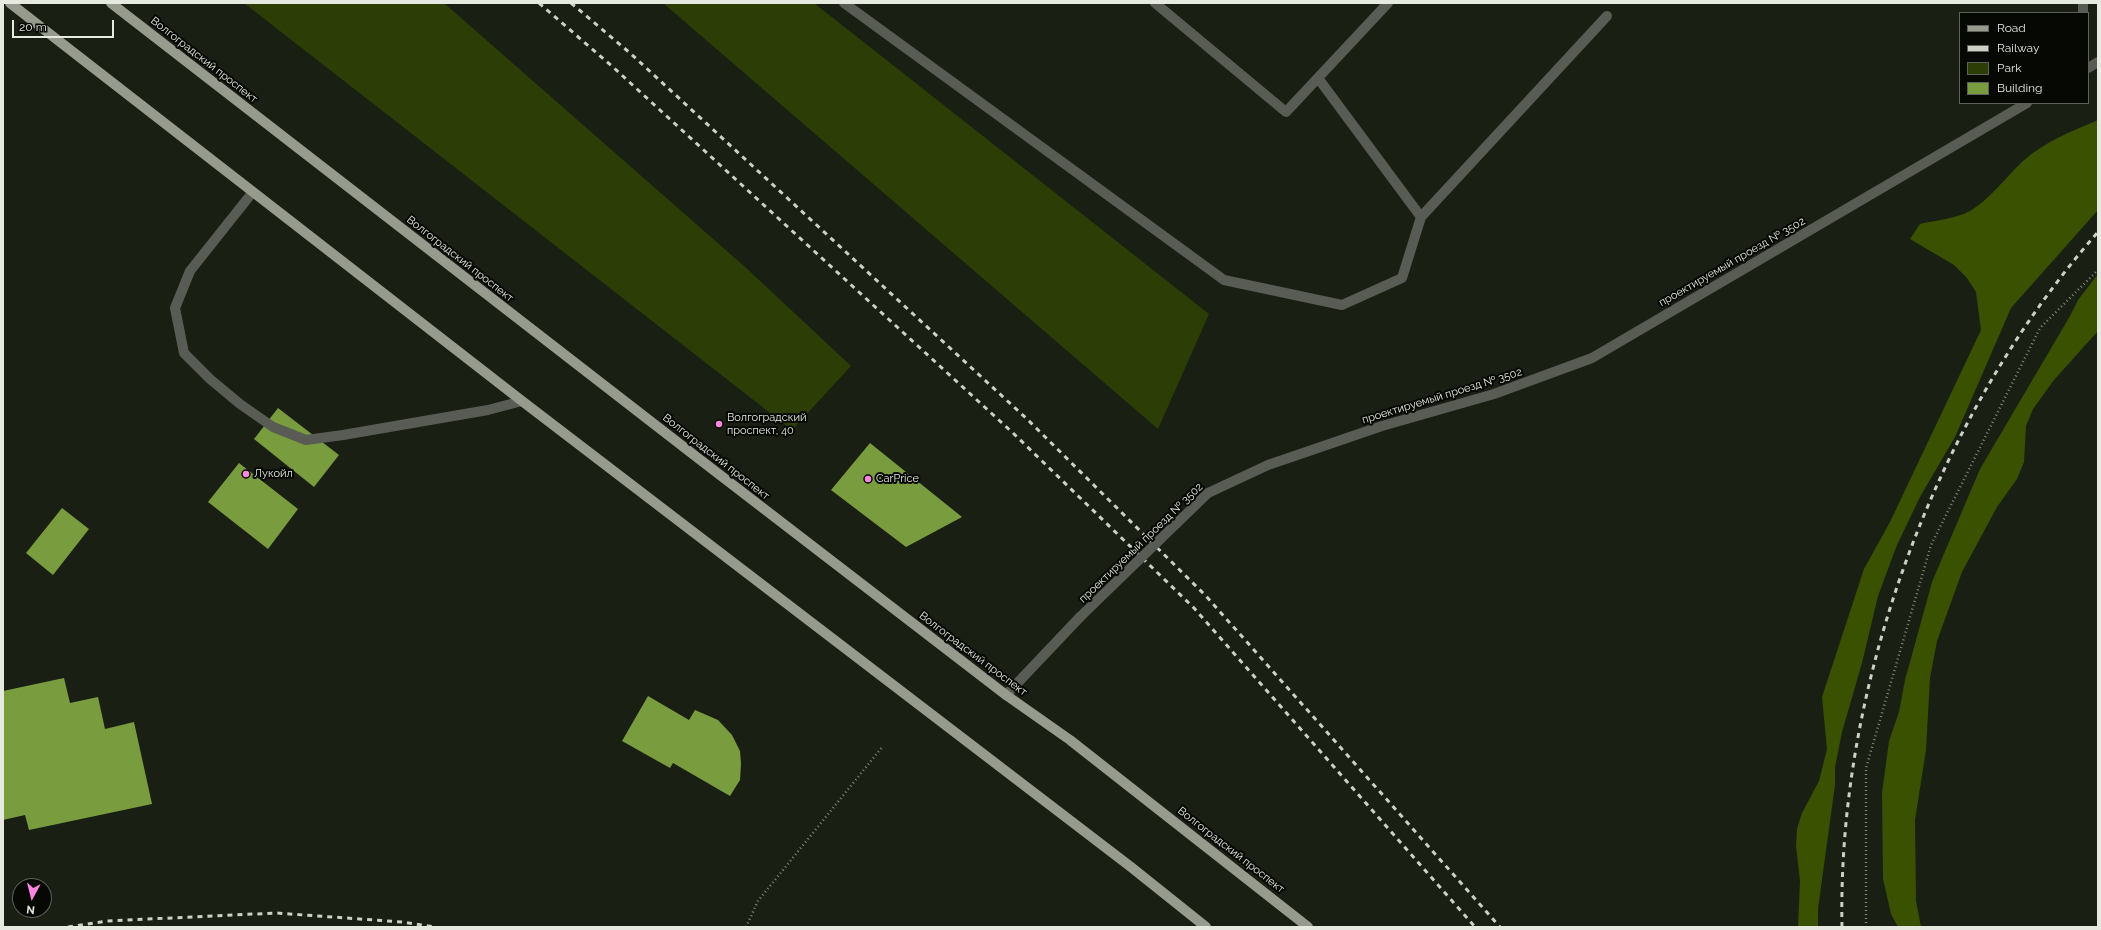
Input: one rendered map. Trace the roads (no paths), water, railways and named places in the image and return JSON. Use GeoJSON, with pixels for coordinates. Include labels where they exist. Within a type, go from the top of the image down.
{"type":"FeatureCollection","features":[{"type":"Feature","properties":{"kind":"main road"},"geometry":{"type":"LineString","coordinates":[[10,3],[522,401],[1112,852],[1206,927]]}},
{"type":"Feature","properties":{"kind":"main road","name":"Волгоградский проспект"},"geometry":{"type":"LineString","coordinates":[[111,3],[1006,695],[1070,740],[1308,927]]}},
{"type":"Feature","properties":{"kind":"street"},"geometry":{"type":"LineString","coordinates":[[844,3],[1224,280],[1342,305],[1402,278],[1421,217],[1607,16]]}},
{"type":"Feature","properties":{"kind":"street"},"geometry":{"type":"LineString","coordinates":[[1155,3],[1286,112],[1388,3]]}},
{"type":"Feature","properties":{"kind":"street"},"geometry":{"type":"LineString","coordinates":[[2089,67],[2098,62]]}},
{"type":"Feature","properties":{"kind":"street"},"geometry":{"type":"LineString","coordinates":[[1318,78],[1421,217]]}},
{"type":"Feature","properties":{"kind":"street","name":"проектируемый проезд № 3502"},"geometry":{"type":"LineString","coordinates":[[1006,695],[1080,617],[1208,493],[1268,465],[1382,426],[1494,394],[1592,358],[2025,104]]}},
{"type":"Feature","properties":{"kind":"street"},"geometry":{"type":"LineString","coordinates":[[252,192],[190,272],[175,308],[184,353],[240,404],[273,427],[306,440],[488,410],[522,401]]}},
{"type":"Feature","properties":{"kind":"railway"},"geometry":{"type":"LineString","coordinates":[[539,3],[614,68],[1013,433],[1194,608],[1475,927]]}},
{"type":"Feature","properties":{"kind":"railway"},"geometry":{"type":"LineString","coordinates":[[571,3],[630,53],[1027,419],[1206,596],[1500,927]]}},
{"type":"Feature","properties":{"kind":"railway"},"geometry":{"type":"LineString","coordinates":[[1842,927],[1845,835],[1857,741],[1878,648],[1908,557],[1945,468],[1989,383],[2041,304],[2098,232]]}},
{"type":"Feature","properties":{"kind":"railway"},"geometry":{"type":"LineString","coordinates":[[68,927],[107,921],[276,913],[402,922],[435,927]]}},
{"type":"Feature","properties":{"kind":"place","name":"Волгоградский проспект, 40"},"geometry":{"type":"Point","coordinates":[719,424]}},
{"type":"Feature","properties":{"kind":"place","name":"Лукойл"},"geometry":{"type":"Point","coordinates":[246,474]}},
{"type":"Feature","properties":{"kind":"place","name":"CarPrice"},"geometry":{"type":"Point","coordinates":[868,479]}}]}
